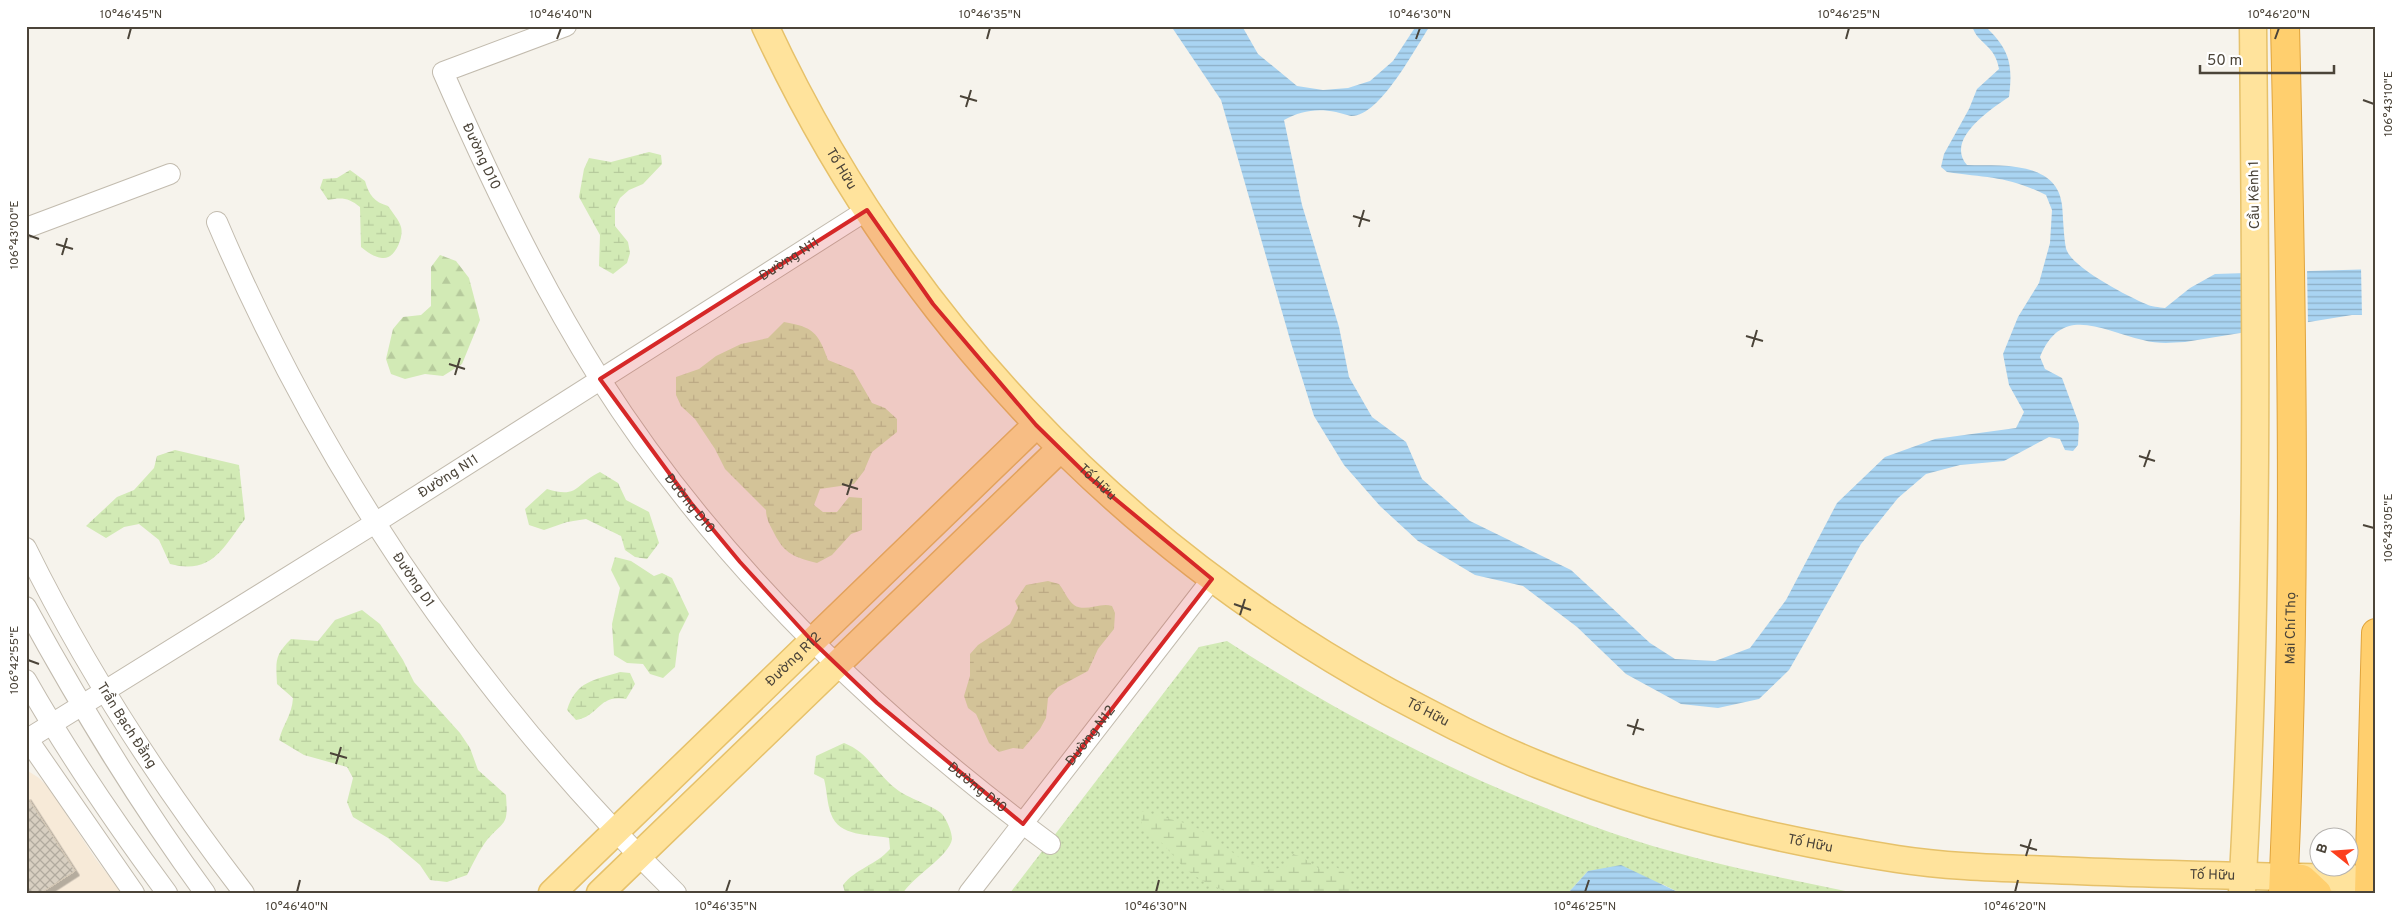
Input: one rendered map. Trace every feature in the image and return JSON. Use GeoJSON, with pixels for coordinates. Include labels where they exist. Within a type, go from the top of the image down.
{"type":"FeatureCollection","features":[{"type":"Feature","properties":{"kind":"highway","name":"Mai Chí Thọ"},"geometry":{"type":"LineString","coordinates":[[2284,884],[2288,810],[2293,363],[2285,26]]}},
{"type":"Feature","properties":{"kind":"highway"},"geometry":{"type":"LineString","coordinates":[[2371,884],[2376,633]]}},
{"type":"Feature","properties":{"kind":"highway"},"geometry":{"type":"LineString","coordinates":[[2284,884],[2302,879],[2317,893]]}},
{"type":"Feature","properties":{"kind":"main road","name":"Tố Hữu"},"geometry":{"type":"LineString","coordinates":[[765,26],[792,84],[867,210],[933,304],[996,381],[1036,425],[1091,479],[1212,579],[1312,647],[1436,718],[1544,767],[1654,804],[1794,840],[1903,860],[2242,885],[2371,884]]}},
{"type":"Feature","properties":{"kind":"main road","name":"Cầu Kênh 1"},"geometry":{"type":"LineString","coordinates":[[2242,885],[2247,809],[2256,364],[2253,26]]}},
{"type":"Feature","properties":{"kind":"main road","name":"Đường R12"},"geometry":{"type":"LineString","coordinates":[[552,893],[1036,425]]}},
{"type":"Feature","properties":{"kind":"main road"},"geometry":{"type":"LineString","coordinates":[[600,893],[1060,449]]}},
{"type":"Feature","properties":{"kind":"street","name":"Đường D10"},"geometry":{"type":"LineString","coordinates":[[566,26],[443,72],[477,149],[519,235],[600,379],[690,503],[740,562],[812,641],[930,750],[1050,844]]}},
{"type":"Feature","properties":{"kind":"street"},"geometry":{"type":"LineString","coordinates":[[26,228],[170,174]]}},
{"type":"Feature","properties":{"kind":"street","name":"Đường N11"},"geometry":{"type":"LineString","coordinates":[[27,739],[374,523],[867,210]]}},
{"type":"Feature","properties":{"kind":"street","name":"Đường D1"},"geometry":{"type":"LineString","coordinates":[[216,222],[248,295],[308,411],[374,523],[443,626],[533,739],[616,831],[676,893]]}},
{"type":"Feature","properties":{"kind":"street","name":"Trần Bạch Đằng"},"geometry":{"type":"LineString","coordinates":[[26,548],[55,606],[152,768],[244,893]]}},
{"type":"Feature","properties":{"kind":"street","name":"Đường N12"},"geometry":{"type":"LineString","coordinates":[[969,893],[1212,579]]}},
{"type":"Feature","properties":{"kind":"street","name":"Trần Bạch Đằng"},"geometry":{"type":"LineString","coordinates":[[26,607],[81,707],[124,777],[205,893]]}},
{"type":"Feature","properties":{"kind":"street"},"geometry":{"type":"LineString","coordinates":[[26,680],[51,724],[96,793],[167,893]]}},
{"type":"Feature","properties":{"kind":"street"},"geometry":{"type":"LineString","coordinates":[[27,739],[134,893]]}},
{"type":"Feature","properties":{"kind":"highlighted area"},"geometry":{"type":"Polygon","coordinates":[[[867,210],[933,304],[1036,425],[1091,479],[1212,579],[1023,824],[877,703],[812,641],[740,562],[691,503],[600,379],[867,210]]]}},
{"type":"Feature","properties":{"kind":"shaded area"},"geometry":{"type":"Polygon","coordinates":[[[28,771],[49,788],[95,858],[122,893],[26,893],[28,771]]]}},
{"type":"Feature","properties":{"kind":"green space"},"geometry":{"type":"Polygon","coordinates":[[[649,152],[661,155],[662,164],[643,184],[629,190],[620,198],[615,208],[615,226],[628,242],[630,253],[627,263],[613,274],[599,266],[600,235],[579,197],[584,169],[589,158],[611,162],[649,152]]]}},
{"type":"Feature","properties":{"kind":"green space"},"geometry":{"type":"Polygon","coordinates":[[[350,170],[365,181],[373,197],[388,206],[400,224],[402,231],[400,242],[395,252],[387,258],[376,257],[361,247],[360,207],[345,199],[328,200],[320,188],[323,179],[337,178],[350,170]]]}},
{"type":"Feature","properties":{"kind":"green space"},"geometry":{"type":"Polygon","coordinates":[[[440,255],[456,261],[469,278],[480,320],[462,364],[443,376],[425,374],[405,379],[391,374],[386,359],[393,329],[403,317],[421,315],[431,306],[431,267],[440,255]]]}},
{"type":"Feature","properties":{"kind":"green space"},"geometry":{"type":"Polygon","coordinates":[[[784,322],[802,326],[813,332],[821,343],[828,360],[853,370],[872,403],[885,408],[897,419],[897,432],[872,452],[864,471],[854,484],[820,489],[814,505],[823,512],[837,512],[849,497],[862,498],[862,530],[851,534],[832,555],[817,563],[797,557],[782,546],[770,525],[766,510],[725,469],[715,449],[695,419],[681,406],[676,395],[676,377],[699,369],[716,356],[741,344],[768,338],[784,322]]]}},
{"type":"Feature","properties":{"kind":"green space"},"geometry":{"type":"Polygon","coordinates":[[[175,450],[239,465],[245,519],[223,549],[206,562],[196,566],[170,564],[159,540],[139,524],[124,527],[106,538],[86,526],[117,497],[134,490],[154,468],[157,456],[175,450]]]}},
{"type":"Feature","properties":{"kind":"green space"},"geometry":{"type":"Polygon","coordinates":[[[600,472],[618,483],[626,500],[649,512],[659,543],[647,559],[635,557],[625,550],[621,536],[586,519],[567,522],[544,530],[529,525],[525,509],[547,489],[557,492],[571,491],[600,472]]]}},
{"type":"Feature","properties":{"kind":"green space"},"geometry":{"type":"Polygon","coordinates":[[[615,557],[631,561],[654,576],[662,573],[672,578],[689,614],[679,634],[675,667],[663,678],[650,674],[643,664],[627,663],[614,655],[612,624],[620,588],[611,570],[615,557]]]}},
{"type":"Feature","properties":{"kind":"green space"},"geometry":{"type":"Polygon","coordinates":[[[1048,581],[1059,584],[1070,601],[1079,607],[1112,606],[1115,613],[1114,629],[1098,649],[1088,671],[1058,687],[1048,698],[1046,718],[1040,729],[1023,749],[1013,748],[999,752],[989,743],[976,714],[968,708],[964,696],[970,676],[970,654],[978,645],[1010,624],[1018,608],[1015,601],[1026,585],[1048,581]]]}},
{"type":"Feature","properties":{"kind":"green space"},"geometry":{"type":"Polygon","coordinates":[[[362,610],[380,624],[403,660],[414,682],[460,733],[470,748],[478,770],[506,795],[506,817],[502,825],[484,844],[467,875],[447,882],[430,880],[420,865],[388,838],[353,817],[347,802],[353,778],[347,767],[304,755],[279,740],[291,709],[293,698],[277,684],[277,659],[282,650],[291,639],[318,641],[335,620],[362,610]]]}},
{"type":"Feature","properties":{"kind":"green space"},"geometry":{"type":"Polygon","coordinates":[[[1227,641],[1319,698],[1366,724],[1414,749],[1511,794],[1642,843],[1732,867],[1855,893],[1680,893],[1662,884],[1588,871],[1568,893],[1010,893],[1199,647],[1227,641]]]}},
{"type":"Feature","properties":{"kind":"green space"},"geometry":{"type":"Polygon","coordinates":[[[620,672],[630,673],[635,684],[626,699],[617,698],[604,702],[584,718],[576,720],[567,710],[575,693],[581,687],[594,680],[620,672]]]}},
{"type":"Feature","properties":{"kind":"green space"},"geometry":{"type":"Polygon","coordinates":[[[844,743],[866,757],[888,782],[900,792],[942,814],[949,826],[952,839],[950,845],[903,893],[845,893],[843,885],[848,880],[890,849],[889,838],[848,831],[835,821],[831,814],[824,779],[814,774],[816,756],[844,743]]]}},
{"type":"Feature","properties":{"kind":"green space"},"geometry":{"type":"Polygon","coordinates":[[[1141,811],[1192,825],[1218,841],[1241,859],[1267,870],[1286,867],[1293,854],[1302,857],[1324,872],[1336,867],[1349,876],[1350,893],[1229,893],[1203,881],[1185,869],[1162,843],[1142,830],[1141,811]]]}},
{"type":"Feature","properties":{"kind":"water"},"geometry":{"type":"Polygon","coordinates":[[[1171,26],[1242,26],[1258,54],[1297,86],[1323,90],[1348,88],[1370,81],[1393,61],[1416,26],[1430,26],[1396,80],[1385,94],[1362,113],[1351,116],[1338,112],[1315,110],[1296,114],[1284,120],[1302,205],[1339,327],[1349,377],[1372,417],[1406,442],[1422,479],[1470,521],[1571,570],[1650,643],[1675,659],[1715,661],[1750,648],[1786,600],[1837,503],[1885,457],[1935,439],[2016,428],[2024,412],[2009,385],[2003,354],[2018,317],[2039,283],[2050,243],[2052,210],[2046,195],[2033,189],[2009,181],[1947,172],[1941,167],[1944,154],[1969,109],[1977,89],[1999,69],[1994,54],[1978,37],[1972,26],[1985,26],[2005,50],[2010,66],[2010,85],[2009,97],[1981,118],[1965,136],[1961,146],[1962,155],[1967,165],[2025,168],[2050,180],[2058,190],[2062,205],[2067,251],[2080,266],[2091,274],[2150,306],[2165,308],[2190,288],[2215,274],[2376,269],[2376,315],[2352,315],[2174,343],[2148,341],[2084,325],[2071,326],[2060,330],[2049,340],[2040,357],[2045,369],[2062,378],[2079,424],[2078,445],[2073,451],[2065,450],[2060,439],[2049,437],[2004,461],[1960,465],[1926,474],[1898,498],[1861,544],[1789,670],[1759,699],[1718,708],[1681,704],[1626,674],[1577,627],[1523,586],[1475,575],[1418,541],[1380,506],[1344,465],[1314,416],[1221,100],[1171,26]]]}},
{"type":"Feature","properties":{"kind":"water"},"geometry":{"type":"Polygon","coordinates":[[[1621,865],[1680,893],[1568,893],[1588,871],[1621,865]]]}},
{"type":"Feature","properties":{"kind":"pier"},"geometry":{"type":"Polygon","coordinates":[[[2376,266],[2376,317],[2362,317],[2361,267],[2376,266]]]}},
{"type":"Feature","properties":{"kind":"pier"},"geometry":{"type":"Polygon","coordinates":[[[2307,268],[2308,324],[2245,334],[2243,271],[2307,268]]]}},
{"type":"Feature","properties":{"kind":"building"},"geometry":{"type":"Polygon","coordinates":[[[26,795],[75,871],[41,893],[26,893],[26,795]]]}}]}
